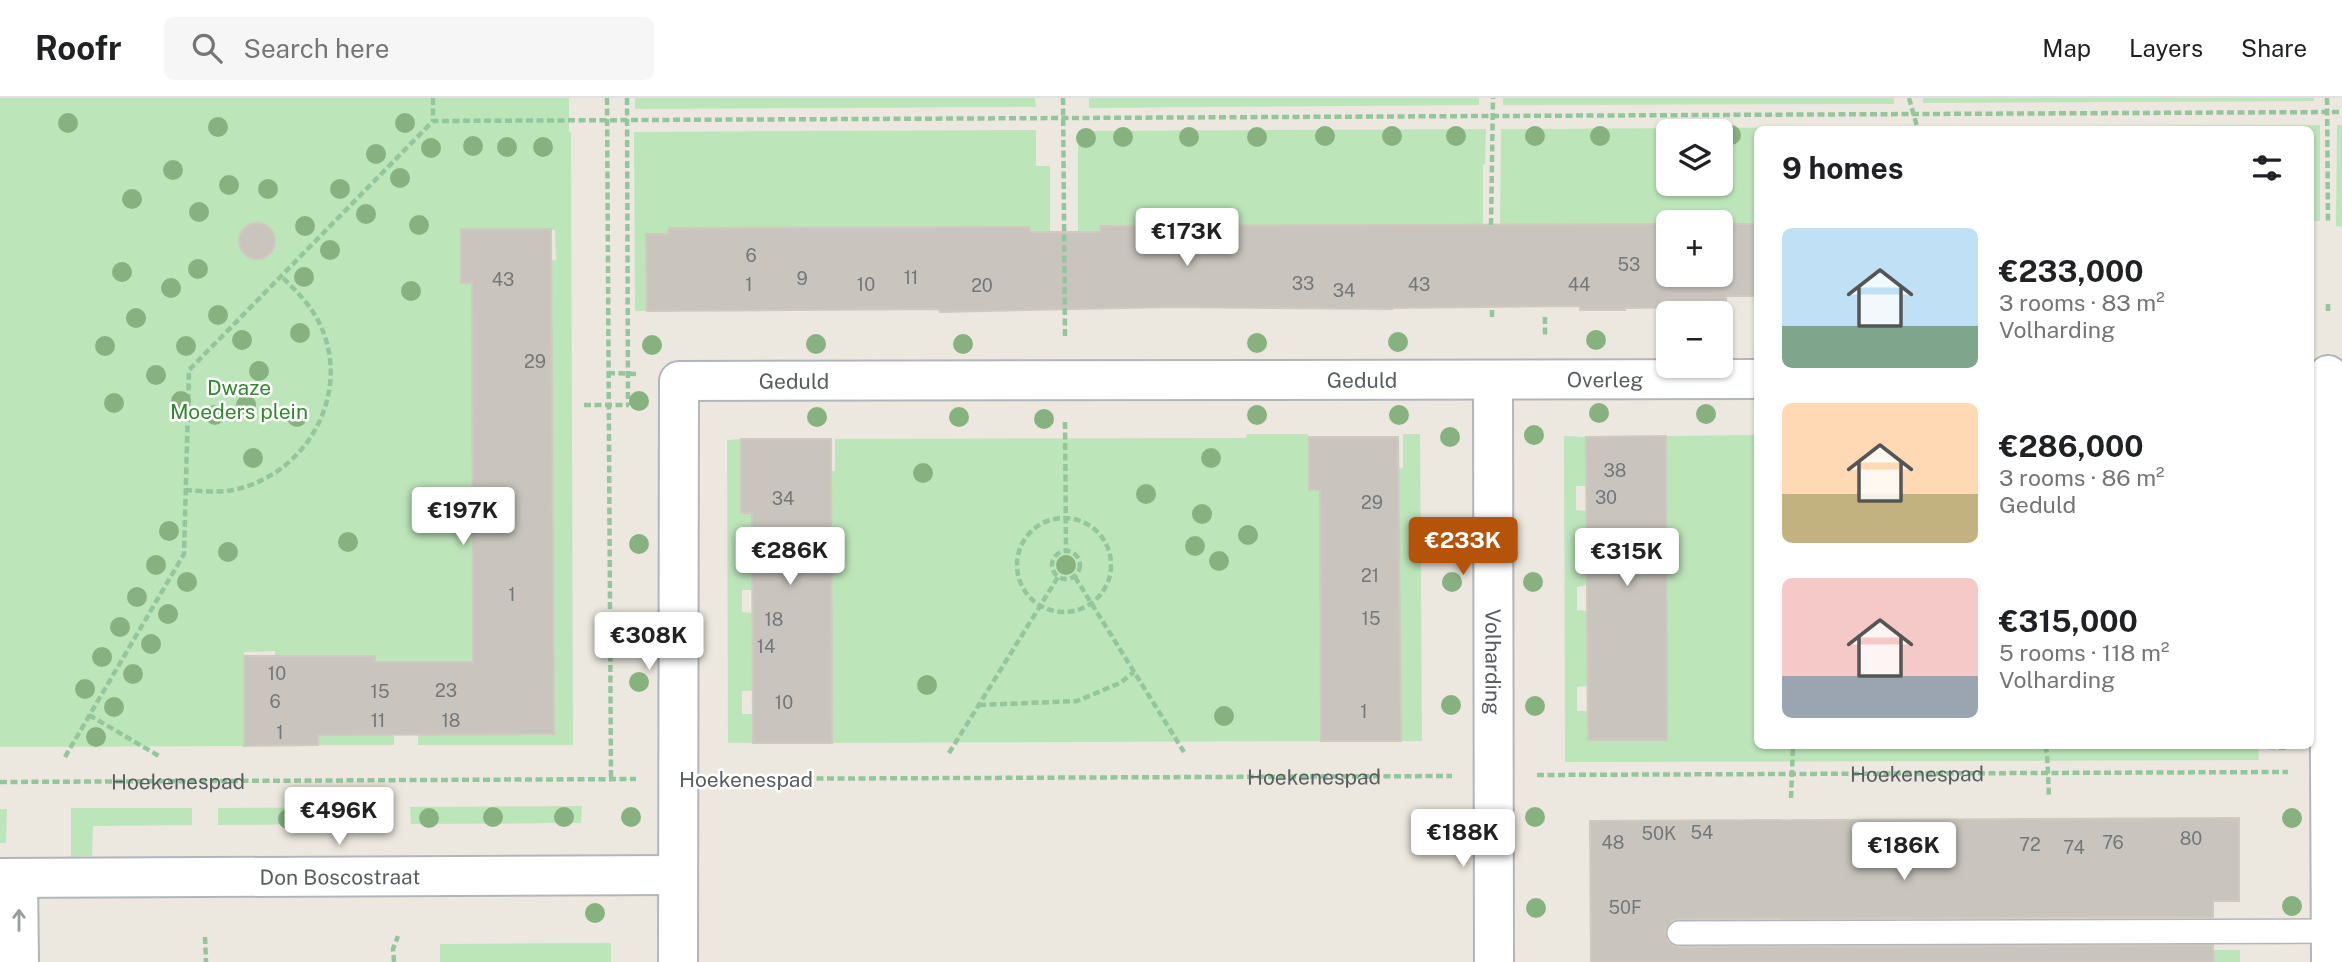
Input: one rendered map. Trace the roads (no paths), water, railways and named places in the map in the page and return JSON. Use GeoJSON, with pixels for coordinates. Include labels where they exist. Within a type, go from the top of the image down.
{"type":"FeatureCollection","features":[{"type":"Feature","properties":{"kind":"street"},"geometry":{"type":"LineString","coordinates":[[2327,375],[2330,771],[2335,941]]}},
{"type":"Feature","properties":{"kind":"street","name":"Overleg"},"geometry":{"type":"LineString","coordinates":[[1493,380],[1754,379]]}},
{"type":"Feature","properties":{"kind":"street","name":"Geduld"},"geometry":{"type":"LineString","coordinates":[[678,962],[679,381],[1493,380]]}},
{"type":"Feature","properties":{"kind":"street","name":"Volharding"},"geometry":{"type":"LineString","coordinates":[[1493,380],[1494,962]]}},
{"type":"Feature","properties":{"kind":"street","name":"Don Boscostraat"},"geometry":{"type":"LineString","coordinates":[[9,878],[678,875]]}},
{"type":"Feature","properties":{"kind":"street"},"geometry":{"type":"LineString","coordinates":[[9,878],[19,962]]}},
{"type":"Feature","properties":{"kind":"lane"},"geometry":{"type":"LineString","coordinates":[[1679,933],[2335,941]]}},
{"type":"Feature","properties":{"kind":"park label","name":"Dwaze Moeders plein"},"geometry":{"type":"Point","coordinates":[239,399]}}]}
